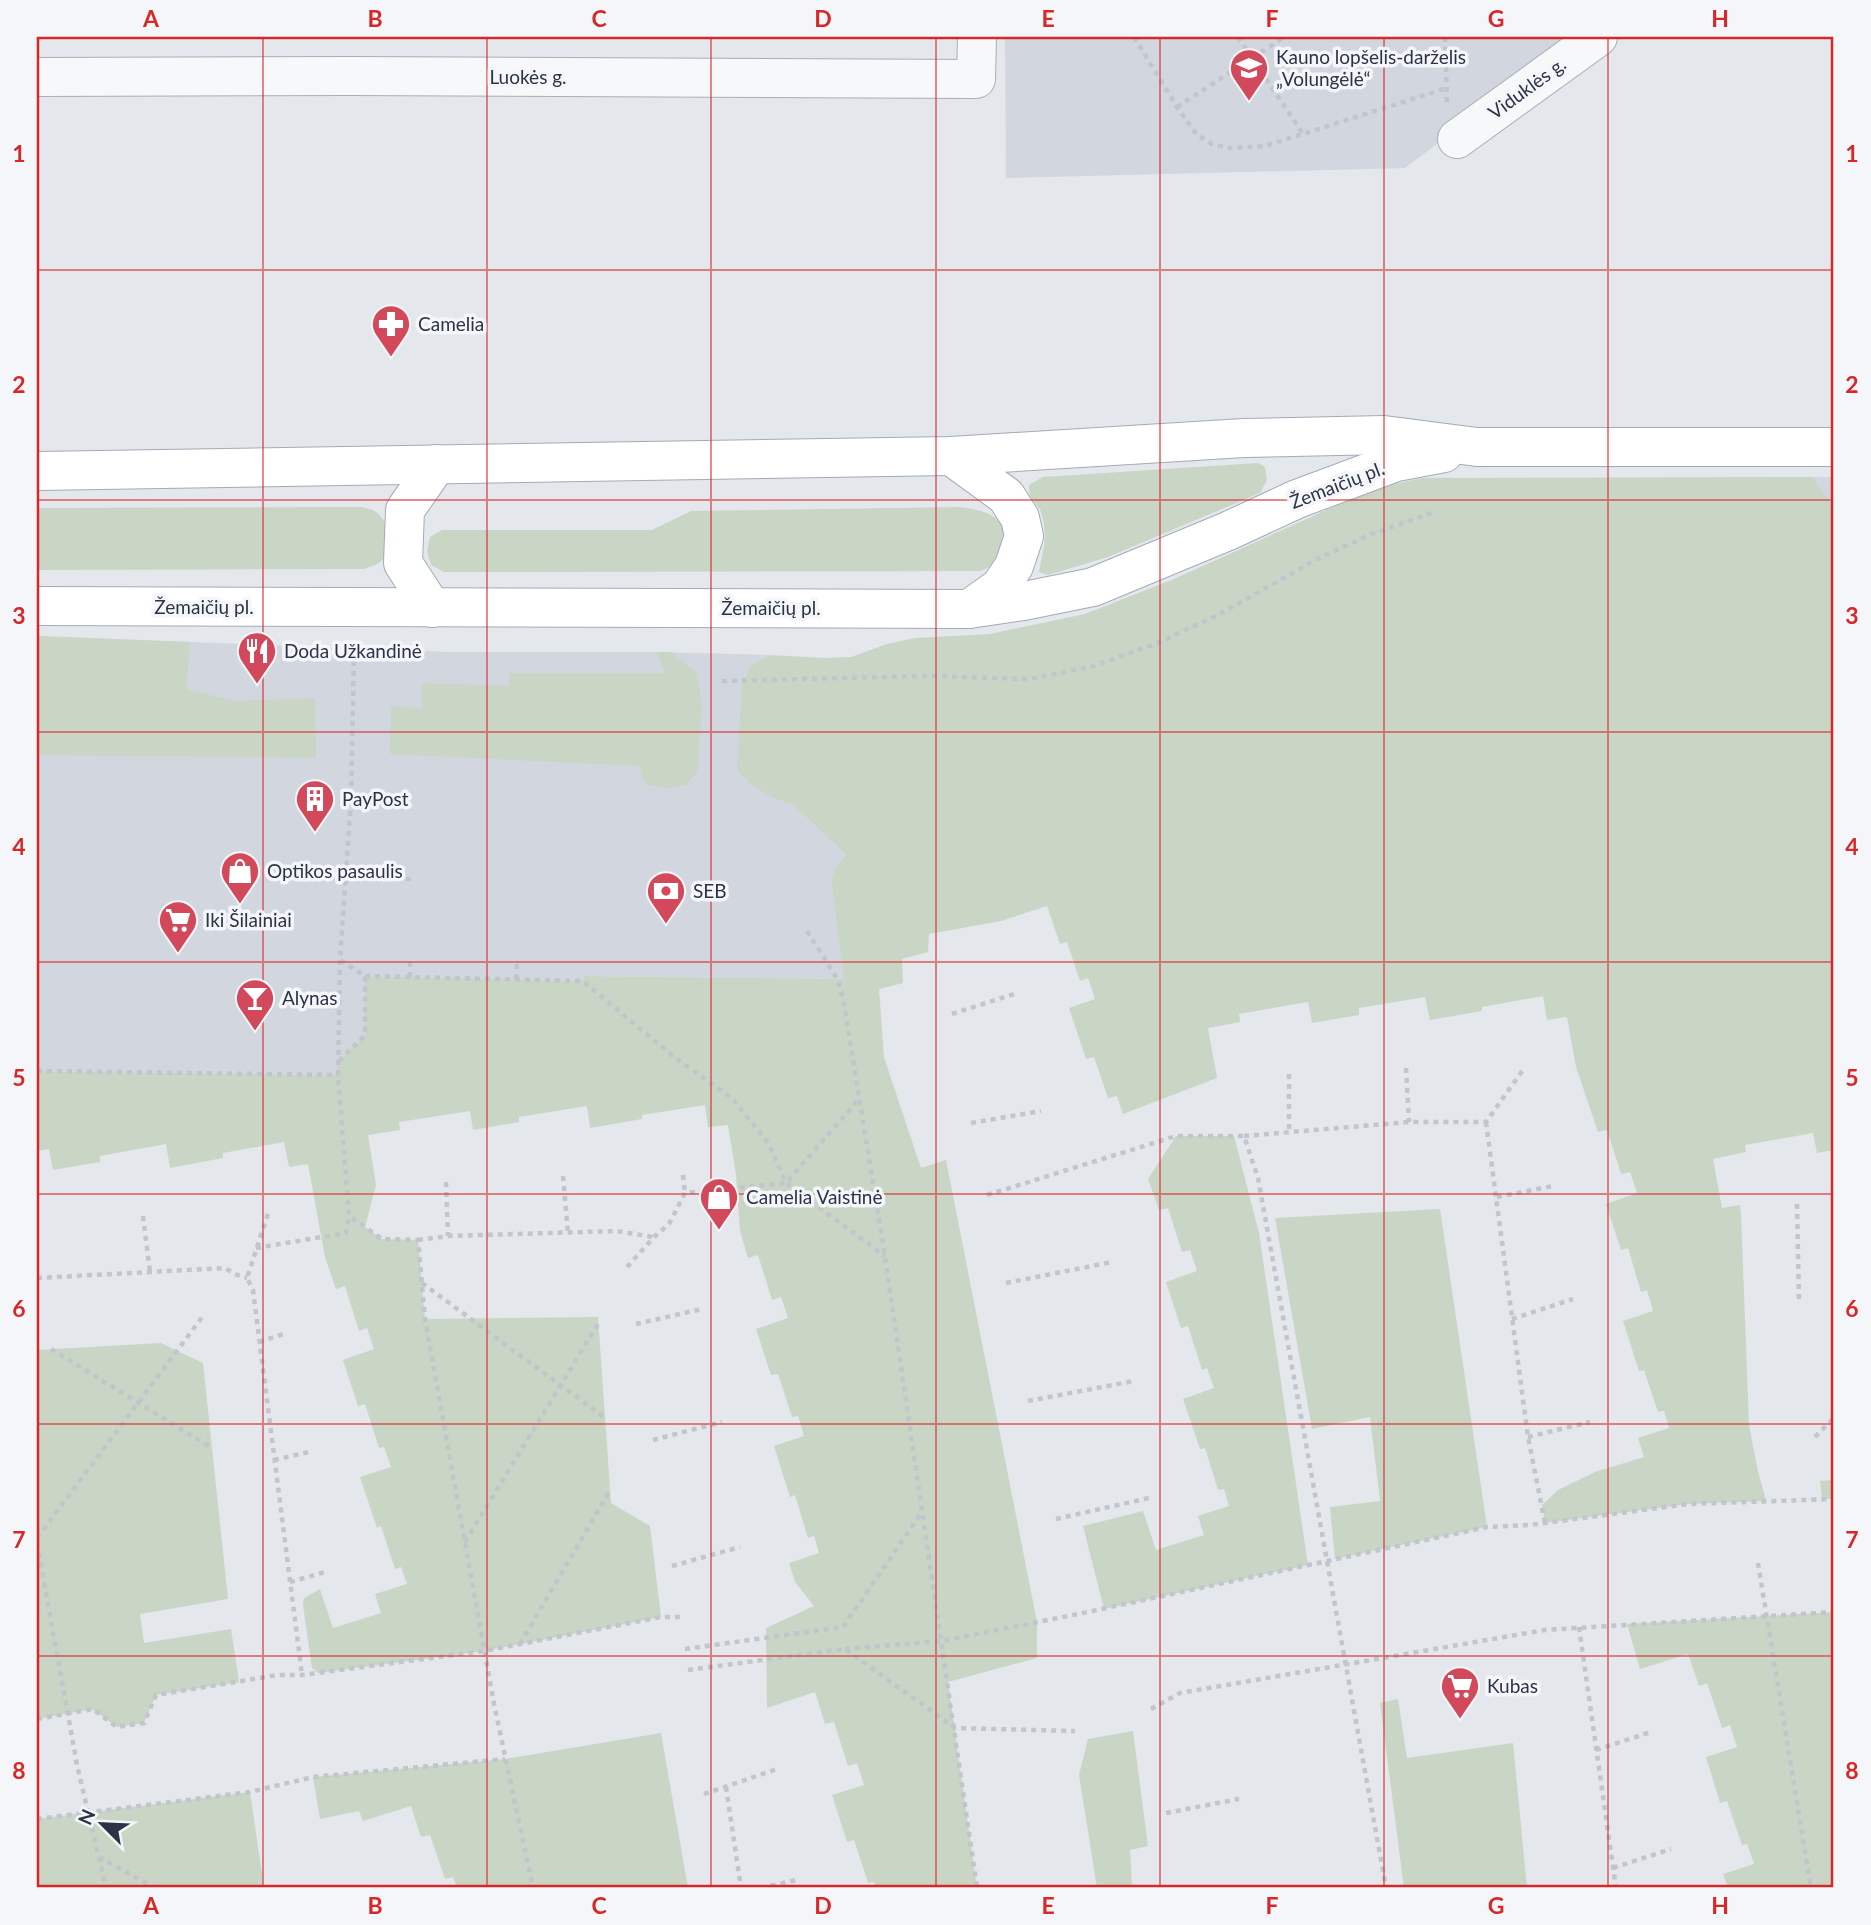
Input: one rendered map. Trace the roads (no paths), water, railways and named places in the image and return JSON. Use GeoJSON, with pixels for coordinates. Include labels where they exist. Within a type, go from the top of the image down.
{"type":"FeatureCollection","features":[{"type":"Feature","properties":{"kind":"main road","name":"Žemaičių pl."},"geometry":{"type":"LineString","coordinates":[[37,471],[951,456],[1244,438],[1384,435],[1478,447],[1834,447]]}},
{"type":"Feature","properties":{"kind":"main road","name":"Žemaičių pl."},"geometry":{"type":"LineString","coordinates":[[37,606],[969,609],[1093,587],[1297,499],[1396,462],[1478,447]]}},
{"type":"Feature","properties":{"kind":"main road"},"geometry":{"type":"LineString","coordinates":[[951,456],[1006,496],[1020,518],[1024,536],[1014,566],[1000,587],[969,609]]}},
{"type":"Feature","properties":{"kind":"main road"},"geometry":{"type":"LineString","coordinates":[[432,608],[403,563],[405,510],[437,464]]}},
{"type":"Feature","properties":{"kind":"street","name":"Luokės g."},"geometry":{"type":"LineString","coordinates":[[37,77],[976,79],[976,37]]}},
{"type":"Feature","properties":{"kind":"street","name":"Viduklės g."},"geometry":{"type":"LineString","coordinates":[[1457,139],[1598,37]]}},
{"type":"Feature","properties":{"kind":"place","name":"Kauno lopšelis-darželis „Volungėlė“"},"geometry":{"type":"Point","coordinates":[1249,102]}},
{"type":"Feature","properties":{"kind":"place","name":"Camelia"},"geometry":{"type":"Point","coordinates":[391,358]}},
{"type":"Feature","properties":{"kind":"place","name":"Doda Užkandinė"},"geometry":{"type":"Point","coordinates":[257,685]}},
{"type":"Feature","properties":{"kind":"place","name":"PayPost"},"geometry":{"type":"Point","coordinates":[315,833]}},
{"type":"Feature","properties":{"kind":"place","name":"Optikos pasaulis"},"geometry":{"type":"Point","coordinates":[240,905]}},
{"type":"Feature","properties":{"kind":"place","name":"SEB"},"geometry":{"type":"Point","coordinates":[666,925]}},
{"type":"Feature","properties":{"kind":"place","name":"Iki Šilainiai"},"geometry":{"type":"Point","coordinates":[178,954]}},
{"type":"Feature","properties":{"kind":"place","name":"Alynas"},"geometry":{"type":"Point","coordinates":[255,1032]}},
{"type":"Feature","properties":{"kind":"place","name":"Camelia Vaistinė"},"geometry":{"type":"Point","coordinates":[719,1231]}},
{"type":"Feature","properties":{"kind":"place","name":"Kubas"},"geometry":{"type":"Point","coordinates":[1460,1720]}}]}
